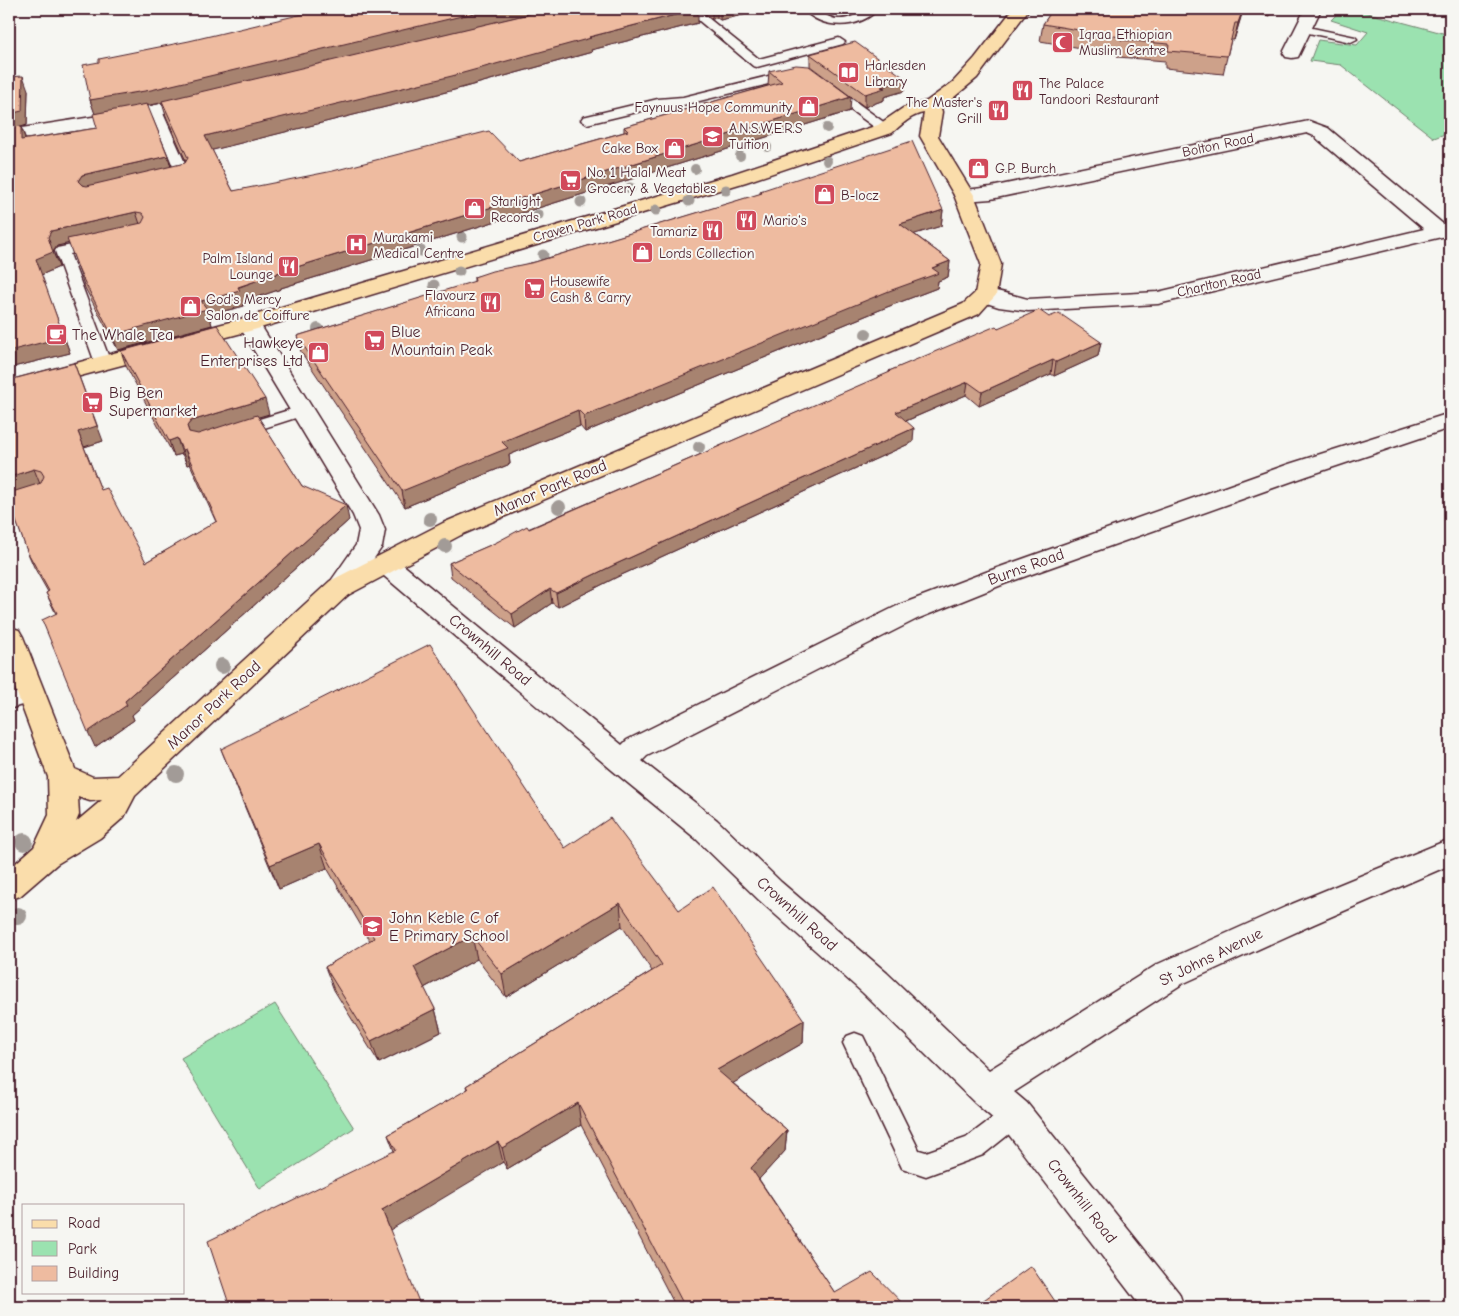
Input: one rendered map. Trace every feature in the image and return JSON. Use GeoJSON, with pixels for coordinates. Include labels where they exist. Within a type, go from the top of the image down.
{"type":"FeatureCollection","features":[{"type":"Feature","properties":{"kind":"main road","name":"Craven Park Road"},"geometry":{"type":"LineString","coordinates":[[9,388],[249,324],[739,178],[885,129],[894,121],[917,108],[931,107],[978,66],[1021,9]]}},
{"type":"Feature","properties":{"kind":"main road"},"geometry":{"type":"LineString","coordinates":[[917,133],[933,112],[931,107]]}},
{"type":"Feature","properties":{"kind":"main road"},"geometry":{"type":"LineString","coordinates":[[885,129],[917,133],[964,195],[991,264],[985,295]]}},
{"type":"Feature","properties":{"kind":"main road","name":"Manor Park Road"},"geometry":{"type":"LineString","coordinates":[[9,887],[46,855],[89,830],[113,809],[126,788],[339,588],[452,530],[971,309],[985,295]]}},
{"type":"Feature","properties":{"kind":"main road"},"geometry":{"type":"LineString","coordinates":[[9,637],[20,698],[63,777],[64,815],[46,855]]}},
{"type":"Feature","properties":{"kind":"main road"},"geometry":{"type":"LineString","coordinates":[[63,777],[90,789],[126,788]]}},
{"type":"Feature","properties":{"kind":"street"},"geometry":{"type":"LineString","coordinates":[[1292,53],[1313,9]]}},
{"type":"Feature","properties":{"kind":"street"},"geometry":{"type":"LineString","coordinates":[[9,136],[156,111],[214,97]]}},
{"type":"Feature","properties":{"kind":"street","name":"Bolton Road"},"geometry":{"type":"LineString","coordinates":[[964,195],[991,193],[1309,127],[1321,132],[1445,230]]}},
{"type":"Feature","properties":{"kind":"street","name":"Charlton Road"},"geometry":{"type":"LineString","coordinates":[[985,295],[1007,302],[1028,305],[1158,298],[1445,230]]}},
{"type":"Feature","properties":{"kind":"street"},"geometry":{"type":"LineString","coordinates":[[249,324],[372,530],[369,547],[339,588]]}},
{"type":"Feature","properties":{"kind":"street","name":"Burns Road"},"geometry":{"type":"LineString","coordinates":[[622,762],[637,748],[908,612],[995,578],[1298,470],[1450,420]]}},
{"type":"Feature","properties":{"kind":"street","name":"Crownhill Road"},"geometry":{"type":"LineString","coordinates":[[386,564],[622,762],[706,829],[770,891],[875,983],[986,1090],[1015,1115],[1165,1307]]}},
{"type":"Feature","properties":{"kind":"street","name":"St Johns Avenue"},"geometry":{"type":"LineString","coordinates":[[986,1090],[1170,974],[1303,914],[1450,852]]}},
{"type":"Feature","properties":{"kind":"lane"},"geometry":{"type":"LineString","coordinates":[[690,9],[757,63],[838,42]]}},
{"type":"Feature","properties":{"kind":"lane"},"geometry":{"type":"LineString","coordinates":[[809,9],[826,21],[839,23],[852,20],[872,9]]}},
{"type":"Feature","properties":{"kind":"lane"},"geometry":{"type":"LineString","coordinates":[[1303,29],[1351,39]]}},
{"type":"Feature","properties":{"kind":"lane"},"geometry":{"type":"LineString","coordinates":[[587,120],[658,103],[683,101],[786,75],[805,73]]}},
{"type":"Feature","properties":{"kind":"lane"},"geometry":{"type":"LineString","coordinates":[[819,81],[885,129]]}},
{"type":"Feature","properties":{"kind":"lane"},"geometry":{"type":"LineString","coordinates":[[156,111],[183,174],[156,180]]}},
{"type":"Feature","properties":{"kind":"lane"},"geometry":{"type":"LineString","coordinates":[[103,363],[62,251],[105,241]]}},
{"type":"Feature","properties":{"kind":"lane"},"geometry":{"type":"LineString","coordinates":[[220,437],[302,411]]}},
{"type":"Feature","properties":{"kind":"lane"},"geometry":{"type":"LineString","coordinates":[[855,1043],[911,1160],[926,1164],[974,1147],[1015,1115]]}},
{"type":"Feature","properties":{"kind":"green space"},"geometry":{"type":"Polygon","coordinates":[[[1342,9],[1353,9],[1450,35],[1450,132],[1434,138],[1341,65],[1310,61],[1318,40],[1357,45],[1368,32],[1331,20],[1342,9]]]}},
{"type":"Feature","properties":{"kind":"green space"},"geometry":{"type":"Polygon","coordinates":[[[275,1004],[354,1128],[260,1189],[181,1058],[275,1004]]]}},
{"type":"Feature","properties":{"kind":"building"},"geometry":{"type":"Polygon","coordinates":[[[324,9],[491,9],[151,90],[90,100],[83,65],[99,62],[99,59],[189,41],[324,9]]]}},
{"type":"Feature","properties":{"kind":"building"},"geometry":{"type":"Polygon","coordinates":[[[550,9],[698,9],[589,37],[591,38],[452,76],[205,136],[233,191],[333,171],[489,131],[519,162],[628,131],[624,127],[782,82],[769,71],[796,65],[809,66],[851,97],[277,273],[238,287],[240,291],[201,301],[207,309],[112,335],[80,273],[67,239],[142,223],[145,217],[142,213],[136,212],[51,231],[48,237],[53,252],[36,259],[64,337],[9,351],[9,128],[21,126],[21,140],[97,128],[93,114],[147,104],[168,156],[82,175],[78,181],[82,185],[87,186],[185,163],[188,158],[162,101],[550,9]]]}},
{"type":"Feature","properties":{"kind":"building"},"geometry":{"type":"Polygon","coordinates":[[[1053,9],[1243,9],[1238,23],[1235,23],[1227,56],[1168,51],[1169,44],[1121,40],[1120,37],[1043,24],[1053,9]]]}},
{"type":"Feature","properties":{"kind":"building","name":"Harlesden Library"},"geometry":{"type":"Polygon","coordinates":[[[855,42],[906,79],[865,94],[810,54],[855,42]]]}},
{"type":"Feature","properties":{"kind":"building"},"geometry":{"type":"Polygon","coordinates":[[[23,76],[22,111],[9,114],[9,77],[23,76]]]}},
{"type":"Feature","properties":{"kind":"building"},"geometry":{"type":"Polygon","coordinates":[[[912,141],[943,210],[900,224],[950,261],[932,268],[939,273],[889,291],[584,416],[578,410],[502,442],[508,448],[402,491],[297,336],[475,281],[474,277],[492,271],[535,262],[762,193],[760,191],[912,141]]]}},
{"type":"Feature","properties":{"kind":"building"},"geometry":{"type":"Polygon","coordinates":[[[1039,310],[1049,317],[1059,313],[1101,342],[1056,362],[1053,360],[982,392],[968,382],[896,412],[914,428],[556,593],[550,589],[512,614],[449,563],[495,543],[527,526],[529,529],[889,371],[1039,310]]]}},
{"type":"Feature","properties":{"kind":"building"},"geometry":{"type":"Polygon","coordinates":[[[217,325],[265,399],[191,421],[187,426],[189,432],[198,434],[257,415],[302,486],[346,505],[125,701],[127,705],[88,732],[42,620],[57,613],[46,593],[49,591],[27,551],[9,505],[9,493],[41,483],[44,476],[41,471],[34,469],[9,477],[9,382],[13,379],[74,363],[97,426],[78,432],[101,490],[107,488],[146,562],[217,521],[185,449],[182,450],[177,438],[169,441],[121,351],[217,325]]]}},
{"type":"Feature","properties":{"kind":"building"},"geometry":{"type":"Polygon","coordinates":[[[430,644],[565,848],[610,818],[679,910],[713,887],[804,1020],[717,1070],[787,1130],[751,1168],[835,1293],[872,1272],[906,1307],[685,1307],[578,1103],[502,1148],[498,1142],[382,1210],[421,1307],[230,1307],[208,1241],[396,1150],[388,1135],[468,1089],[466,1086],[662,965],[620,903],[502,974],[472,936],[414,967],[435,1009],[371,1041],[325,967],[374,938],[319,844],[270,865],[221,749],[430,644]]]}},
{"type":"Feature","properties":{"kind":"building"},"geometry":{"type":"Polygon","coordinates":[[[1031,1266],[1059,1307],[974,1307],[1031,1266]]]}},
{"type":"Feature","properties":{"kind":"place","name":"Iqraa Ethiopian Muslim Centre"},"geometry":{"type":"Point","coordinates":[1063,42]}},
{"type":"Feature","properties":{"kind":"place","name":"Harlesden Library"},"geometry":{"type":"Point","coordinates":[849,73]}},
{"type":"Feature","properties":{"kind":"place","name":"The Palace Tandoori Restaurant"},"geometry":{"type":"Point","coordinates":[1023,91]}},
{"type":"Feature","properties":{"kind":"place","name":"Faynuus Hope Community"},"geometry":{"type":"Point","coordinates":[808,107]}},
{"type":"Feature","properties":{"kind":"place","name":"The Master's Grill"},"geometry":{"type":"Point","coordinates":[998,110]}},
{"type":"Feature","properties":{"kind":"place","name":"A.N.S.W.E.R.S Tuition"},"geometry":{"type":"Point","coordinates":[713,136]}},
{"type":"Feature","properties":{"kind":"place","name":"Cake Box"},"geometry":{"type":"Point","coordinates":[674,148]}},
{"type":"Feature","properties":{"kind":"place","name":"G.P. Burch"},"geometry":{"type":"Point","coordinates":[979,168]}},
{"type":"Feature","properties":{"kind":"place","name":"No. 1 Halal Meat Grocery & Vegetables"},"geometry":{"type":"Point","coordinates":[571,180]}},
{"type":"Feature","properties":{"kind":"place","name":"B-locz"},"geometry":{"type":"Point","coordinates":[825,195]}},
{"type":"Feature","properties":{"kind":"place","name":"Starlight Records"},"geometry":{"type":"Point","coordinates":[475,209]}},
{"type":"Feature","properties":{"kind":"place","name":"Mario's"},"geometry":{"type":"Point","coordinates":[747,220]}},
{"type":"Feature","properties":{"kind":"place","name":"Tamariz"},"geometry":{"type":"Point","coordinates":[713,231]}},
{"type":"Feature","properties":{"kind":"place","name":"Murakami Medical Centre"},"geometry":{"type":"Point","coordinates":[357,245]}},
{"type":"Feature","properties":{"kind":"place","name":"Lords Collection"},"geometry":{"type":"Point","coordinates":[643,253]}},
{"type":"Feature","properties":{"kind":"place","name":"Palm Island Lounge"},"geometry":{"type":"Point","coordinates":[289,266]}},
{"type":"Feature","properties":{"kind":"place","name":"Housewife Cash & Carry"},"geometry":{"type":"Point","coordinates":[534,289]}},
{"type":"Feature","properties":{"kind":"place","name":"Flavourz Africana"},"geometry":{"type":"Point","coordinates":[491,303]}},
{"type":"Feature","properties":{"kind":"place","name":"God's Mercy Salon de Coiffure"},"geometry":{"type":"Point","coordinates":[190,307]}},
{"type":"Feature","properties":{"kind":"place","name":"The Whale Tea"},"geometry":{"type":"Point","coordinates":[56,335]}},
{"type":"Feature","properties":{"kind":"place","name":"Blue Mountain Peak"},"geometry":{"type":"Point","coordinates":[375,341]}},
{"type":"Feature","properties":{"kind":"place","name":"Hawkeye Enterprises Ltd"},"geometry":{"type":"Point","coordinates":[319,352]}},
{"type":"Feature","properties":{"kind":"place","name":"Big Ben Supermarket"},"geometry":{"type":"Point","coordinates":[93,402]}},
{"type":"Feature","properties":{"kind":"place","name":"John Keble C of E Primary School"},"geometry":{"type":"Point","coordinates":[373,927]}}]}
